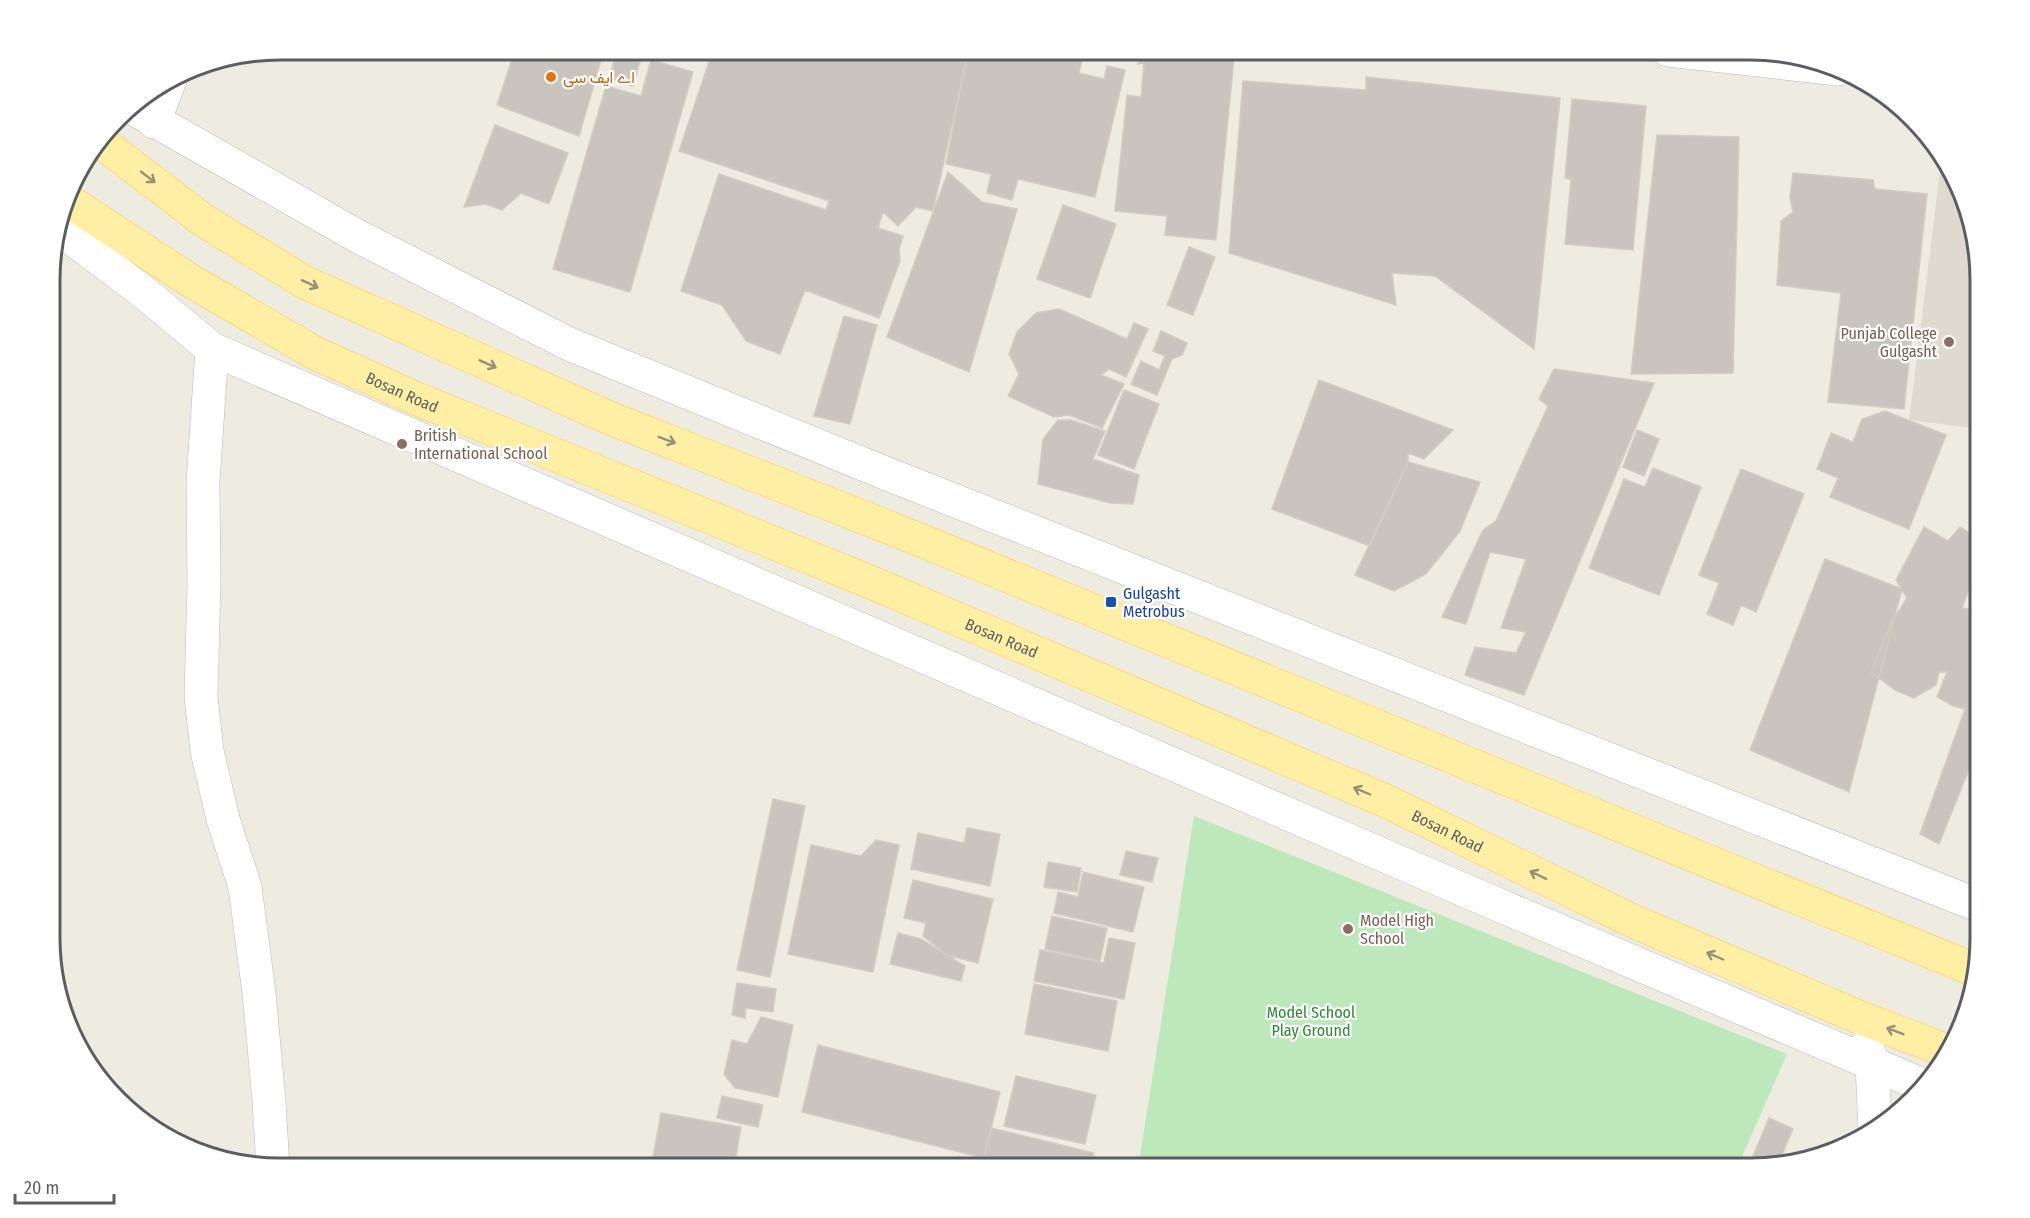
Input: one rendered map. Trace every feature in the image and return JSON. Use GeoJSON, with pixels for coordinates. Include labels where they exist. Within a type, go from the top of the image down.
{"type":"FeatureCollection","features":[{"type":"Feature","properties":{"kind":"main road"},"geometry":{"type":"LineString","coordinates":[[105,146],[203,220],[304,282],[601,414],[893,529],[1968,967]]}},
{"type":"Feature","properties":{"kind":"main road","name":"Bosan Road"},"geometry":{"type":"LineString","coordinates":[[74,204],[190,282],[304,347],[417,399],[868,581],[1386,801],[1635,922],[1861,1018],[1941,1048]]}},
{"type":"Feature","properties":{"kind":"street"},"geometry":{"type":"LineString","coordinates":[[1757,60],[1792,64]]}},
{"type":"Feature","properties":{"kind":"street"},"geometry":{"type":"LineString","coordinates":[[154,100],[142,114],[358,237],[569,344],[896,477],[1970,902]]}},
{"type":"Feature","properties":{"kind":"street"},"geometry":{"type":"LineString","coordinates":[[65,233],[146,294],[212,349],[1916,1082]]}},
{"type":"Feature","properties":{"kind":"street"},"geometry":{"type":"LineString","coordinates":[[212,349],[203,482],[204,583],[201,698],[207,751],[223,819],[245,887],[259,993],[272,1158]]}},
{"type":"Feature","properties":{"kind":"street"},"geometry":{"type":"LineString","coordinates":[[1861,1018],[1872,1064],[1875,1119]]}},
{"type":"Feature","properties":{"kind":"shaded area","name":"Punjab College Gulgasht"},"geometry":{"type":"Polygon","coordinates":[[[1940,169],[1963,223],[1970,265],[1970,428],[1909,420],[1940,169]]]}},
{"type":"Feature","properties":{"kind":"green space","name":"Model School Play Ground"},"geometry":{"type":"Polygon","coordinates":[[[1194,816],[1787,1054],[1741,1158],[1140,1158],[1194,816]]]}},
{"type":"Feature","properties":{"kind":"building","name":"اے ایف سی"},"geometry":{"type":"Polygon","coordinates":[[[512,60],[601,60],[579,136],[497,105],[512,60]]]}},
{"type":"Feature","properties":{"kind":"building"},"geometry":{"type":"Polygon","coordinates":[[[614,60],[640,60],[633,86],[609,79],[614,60]]]}},
{"type":"Feature","properties":{"kind":"building"},"geometry":{"type":"Polygon","coordinates":[[[651,60],[693,72],[630,292],[553,269],[606,86],[641,96],[651,60]]]}},
{"type":"Feature","properties":{"kind":"building"},"geometry":{"type":"Polygon","coordinates":[[[710,60],[966,61],[933,211],[916,207],[898,226],[883,212],[878,228],[903,236],[899,249],[900,261],[879,318],[805,290],[780,354],[746,341],[722,305],[681,291],[719,174],[826,210],[829,201],[679,151],[710,60]]]}},
{"type":"Feature","properties":{"kind":"building"},"geometry":{"type":"Polygon","coordinates":[[[1082,60],[1079,73],[1104,79],[1107,66],[1125,70],[1095,197],[1018,179],[1012,200],[987,193],[991,174],[946,164],[966,61],[1082,60]]]}},
{"type":"Feature","properties":{"kind":"building"},"geometry":{"type":"Polygon","coordinates":[[[1138,60],[1234,60],[1216,240],[1165,235],[1167,216],[1115,211],[1127,95],[1141,97],[1144,63],[1138,64],[1138,60]]]}},
{"type":"Feature","properties":{"kind":"building"},"geometry":{"type":"Polygon","coordinates":[[[1366,77],[1560,98],[1534,349],[1435,276],[1392,273],[1396,305],[1229,253],[1243,81],[1366,90],[1366,77]]]}},
{"type":"Feature","properties":{"kind":"building"},"geometry":{"type":"Polygon","coordinates":[[[1572,99],[1646,106],[1633,250],[1565,244],[1571,179],[1565,178],[1572,99]]]}},
{"type":"Feature","properties":{"kind":"building"},"geometry":{"type":"Polygon","coordinates":[[[495,125],[568,153],[549,204],[521,193],[502,210],[485,204],[464,207],[495,125]]]}},
{"type":"Feature","properties":{"kind":"building"},"geometry":{"type":"Polygon","coordinates":[[[1657,135],[1739,137],[1733,373],[1631,374],[1657,135]]]}},
{"type":"Feature","properties":{"kind":"building"},"geometry":{"type":"Polygon","coordinates":[[[948,172],[982,202],[1017,209],[969,372],[887,337],[948,172]]]}},
{"type":"Feature","properties":{"kind":"building"},"geometry":{"type":"Polygon","coordinates":[[[1793,173],[1873,180],[1875,189],[1927,194],[1904,409],[1828,402],[1841,293],[1777,285],[1781,221],[1793,212],[1790,198],[1793,173]]]}},
{"type":"Feature","properties":{"kind":"building"},"geometry":{"type":"Polygon","coordinates":[[[1063,205],[1116,224],[1090,298],[1037,279],[1063,205]]]}},
{"type":"Feature","properties":{"kind":"building"},"geometry":{"type":"Polygon","coordinates":[[[1189,247],[1215,257],[1193,315],[1167,305],[1189,247]]]}},
{"type":"Feature","properties":{"kind":"building"},"geometry":{"type":"Polygon","coordinates":[[[1059,309],[1127,339],[1134,323],[1148,329],[1126,377],[1109,369],[1101,375],[1124,384],[1102,428],[1069,415],[1054,417],[1008,396],[1019,374],[1009,354],[1017,332],[1036,313],[1059,309]]]}},
{"type":"Feature","properties":{"kind":"building"},"geometry":{"type":"Polygon","coordinates":[[[844,316],[877,325],[850,424],[814,416],[844,316]]]}},
{"type":"Feature","properties":{"kind":"building"},"geometry":{"type":"Polygon","coordinates":[[[1161,331],[1187,343],[1182,355],[1172,359],[1157,395],[1131,384],[1141,361],[1159,370],[1165,356],[1153,351],[1161,331]]]}},
{"type":"Feature","properties":{"kind":"building"},"geometry":{"type":"Polygon","coordinates":[[[1554,369],[1654,383],[1524,695],[1465,675],[1475,647],[1516,653],[1526,632],[1501,628],[1526,559],[1490,552],[1466,624],[1442,617],[1483,530],[1496,521],[1548,406],[1539,399],[1554,369]]]}},
{"type":"Feature","properties":{"kind":"building"},"geometry":{"type":"Polygon","coordinates":[[[1319,380],[1453,430],[1424,459],[1408,453],[1408,462],[1370,546],[1272,509],[1319,380]]]}},
{"type":"Feature","properties":{"kind":"building"},"geometry":{"type":"Polygon","coordinates":[[[1124,390],[1159,404],[1134,469],[1098,455],[1124,390]]]}},
{"type":"Feature","properties":{"kind":"building"},"geometry":{"type":"Polygon","coordinates":[[[1885,411],[1946,435],[1909,529],[1830,497],[1838,478],[1817,469],[1831,433],[1853,442],[1862,419],[1885,411]]]}},
{"type":"Feature","properties":{"kind":"building"},"geometry":{"type":"Polygon","coordinates":[[[1058,420],[1071,420],[1105,431],[1093,459],[1139,475],[1133,504],[1110,503],[1038,484],[1043,439],[1058,420]]]}},
{"type":"Feature","properties":{"kind":"building"},"geometry":{"type":"Polygon","coordinates":[[[1637,430],[1659,439],[1644,476],[1623,467],[1637,430]]]}},
{"type":"Feature","properties":{"kind":"building"},"geometry":{"type":"Polygon","coordinates":[[[1408,462],[1480,482],[1460,531],[1426,574],[1394,591],[1355,575],[1408,462]]]}},
{"type":"Feature","properties":{"kind":"building"},"geometry":{"type":"Polygon","coordinates":[[[1653,468],[1701,487],[1659,595],[1589,568],[1624,479],[1645,487],[1653,468]]]}},
{"type":"Feature","properties":{"kind":"building"},"geometry":{"type":"Polygon","coordinates":[[[1741,469],[1804,494],[1756,612],[1741,605],[1733,625],[1707,614],[1719,583],[1699,575],[1741,469]]]}},
{"type":"Feature","properties":{"kind":"building"},"geometry":{"type":"Polygon","coordinates":[[[1924,527],[1948,541],[1960,527],[1970,534],[1970,586],[1962,608],[1970,609],[1970,767],[1939,844],[1920,834],[1965,709],[1953,706],[1937,697],[1947,672],[1939,672],[1936,685],[1914,698],[1895,690],[1871,672],[1891,623],[1907,598],[1896,580],[1924,527]]]}},
{"type":"Feature","properties":{"kind":"building"},"geometry":{"type":"Polygon","coordinates":[[[1825,559],[1902,589],[1849,792],[1750,750],[1825,559]]]}},
{"type":"Feature","properties":{"kind":"building"},"geometry":{"type":"Polygon","coordinates":[[[773,799],[805,806],[770,977],[737,970],[773,799]]]}},
{"type":"Feature","properties":{"kind":"building"},"geometry":{"type":"Polygon","coordinates":[[[967,828],[1000,834],[990,886],[911,869],[918,833],[964,843],[967,828]]]}},
{"type":"Feature","properties":{"kind":"building"},"geometry":{"type":"Polygon","coordinates":[[[876,840],[899,845],[873,972],[788,954],[811,845],[861,856],[876,840]]]}},
{"type":"Feature","properties":{"kind":"building"},"geometry":{"type":"Polygon","coordinates":[[[1126,851],[1158,858],[1152,882],[1120,875],[1126,851]]]}},
{"type":"Feature","properties":{"kind":"building"},"geometry":{"type":"Polygon","coordinates":[[[1048,862],[1081,868],[1077,892],[1044,887],[1048,862]]]}},
{"type":"Feature","properties":{"kind":"building"},"geometry":{"type":"Polygon","coordinates":[[[1083,872],[1144,887],[1133,932],[1054,913],[1058,892],[1078,897],[1083,872]]]}},
{"type":"Feature","properties":{"kind":"building"},"geometry":{"type":"Polygon","coordinates":[[[913,880],[993,899],[978,963],[947,955],[923,936],[926,923],[904,918],[913,880]]]}},
{"type":"Feature","properties":{"kind":"building"},"geometry":{"type":"Polygon","coordinates":[[[1052,916],[1107,928],[1100,961],[1045,949],[1052,916]]]}},
{"type":"Feature","properties":{"kind":"building"},"geometry":{"type":"Polygon","coordinates":[[[898,933],[921,939],[965,966],[961,981],[890,964],[898,933]]]}},
{"type":"Feature","properties":{"kind":"building"},"geometry":{"type":"Polygon","coordinates":[[[1109,938],[1135,943],[1124,999],[1034,981],[1040,950],[1104,963],[1109,938]]]}},
{"type":"Feature","properties":{"kind":"building"},"geometry":{"type":"Polygon","coordinates":[[[737,983],[776,989],[773,1012],[746,1008],[745,1018],[732,1015],[737,983]]]}},
{"type":"Feature","properties":{"kind":"building"},"geometry":{"type":"Polygon","coordinates":[[[1034,984],[1117,1001],[1108,1051],[1025,1034],[1034,984]]]}},
{"type":"Feature","properties":{"kind":"building"},"geometry":{"type":"Polygon","coordinates":[[[761,1017],[793,1025],[778,1097],[735,1088],[724,1074],[732,1040],[747,1044],[761,1017]]]}},
{"type":"Feature","properties":{"kind":"building"},"geometry":{"type":"Polygon","coordinates":[[[818,1045],[1000,1092],[984,1158],[802,1112],[818,1045]]]}},
{"type":"Feature","properties":{"kind":"building"},"geometry":{"type":"Polygon","coordinates":[[[1016,1076],[1096,1095],[1085,1144],[1004,1126],[1016,1076]]]}},
{"type":"Feature","properties":{"kind":"building"},"geometry":{"type":"Polygon","coordinates":[[[722,1096],[763,1105],[758,1127],[717,1118],[722,1096]]]}},
{"type":"Feature","properties":{"kind":"building"},"geometry":{"type":"Polygon","coordinates":[[[661,1113],[741,1127],[736,1158],[653,1158],[661,1113]]]}},
{"type":"Feature","properties":{"kind":"building"},"geometry":{"type":"Polygon","coordinates":[[[1769,1118],[1793,1129],[1782,1156],[1752,1158],[1769,1118]]]}},
{"type":"Feature","properties":{"kind":"building"},"geometry":{"type":"Polygon","coordinates":[[[991,1128],[1094,1153],[1093,1158],[984,1158],[991,1128]]]}},
{"type":"Feature","properties":{"kind":"place","name":"اے ایف سی"},"geometry":{"type":"Point","coordinates":[551,77]}},
{"type":"Feature","properties":{"kind":"place","name":"Punjab College Gulgasht"},"geometry":{"type":"Point","coordinates":[1949,342]}},
{"type":"Feature","properties":{"kind":"place","name":"British International School"},"geometry":{"type":"Point","coordinates":[402,444]}},
{"type":"Feature","properties":{"kind":"place","name":"Gulgasht Metrobus"},"geometry":{"type":"Point","coordinates":[1111,602]}},
{"type":"Feature","properties":{"kind":"place","name":"Model High School"},"geometry":{"type":"Point","coordinates":[1348,929]}}]}
